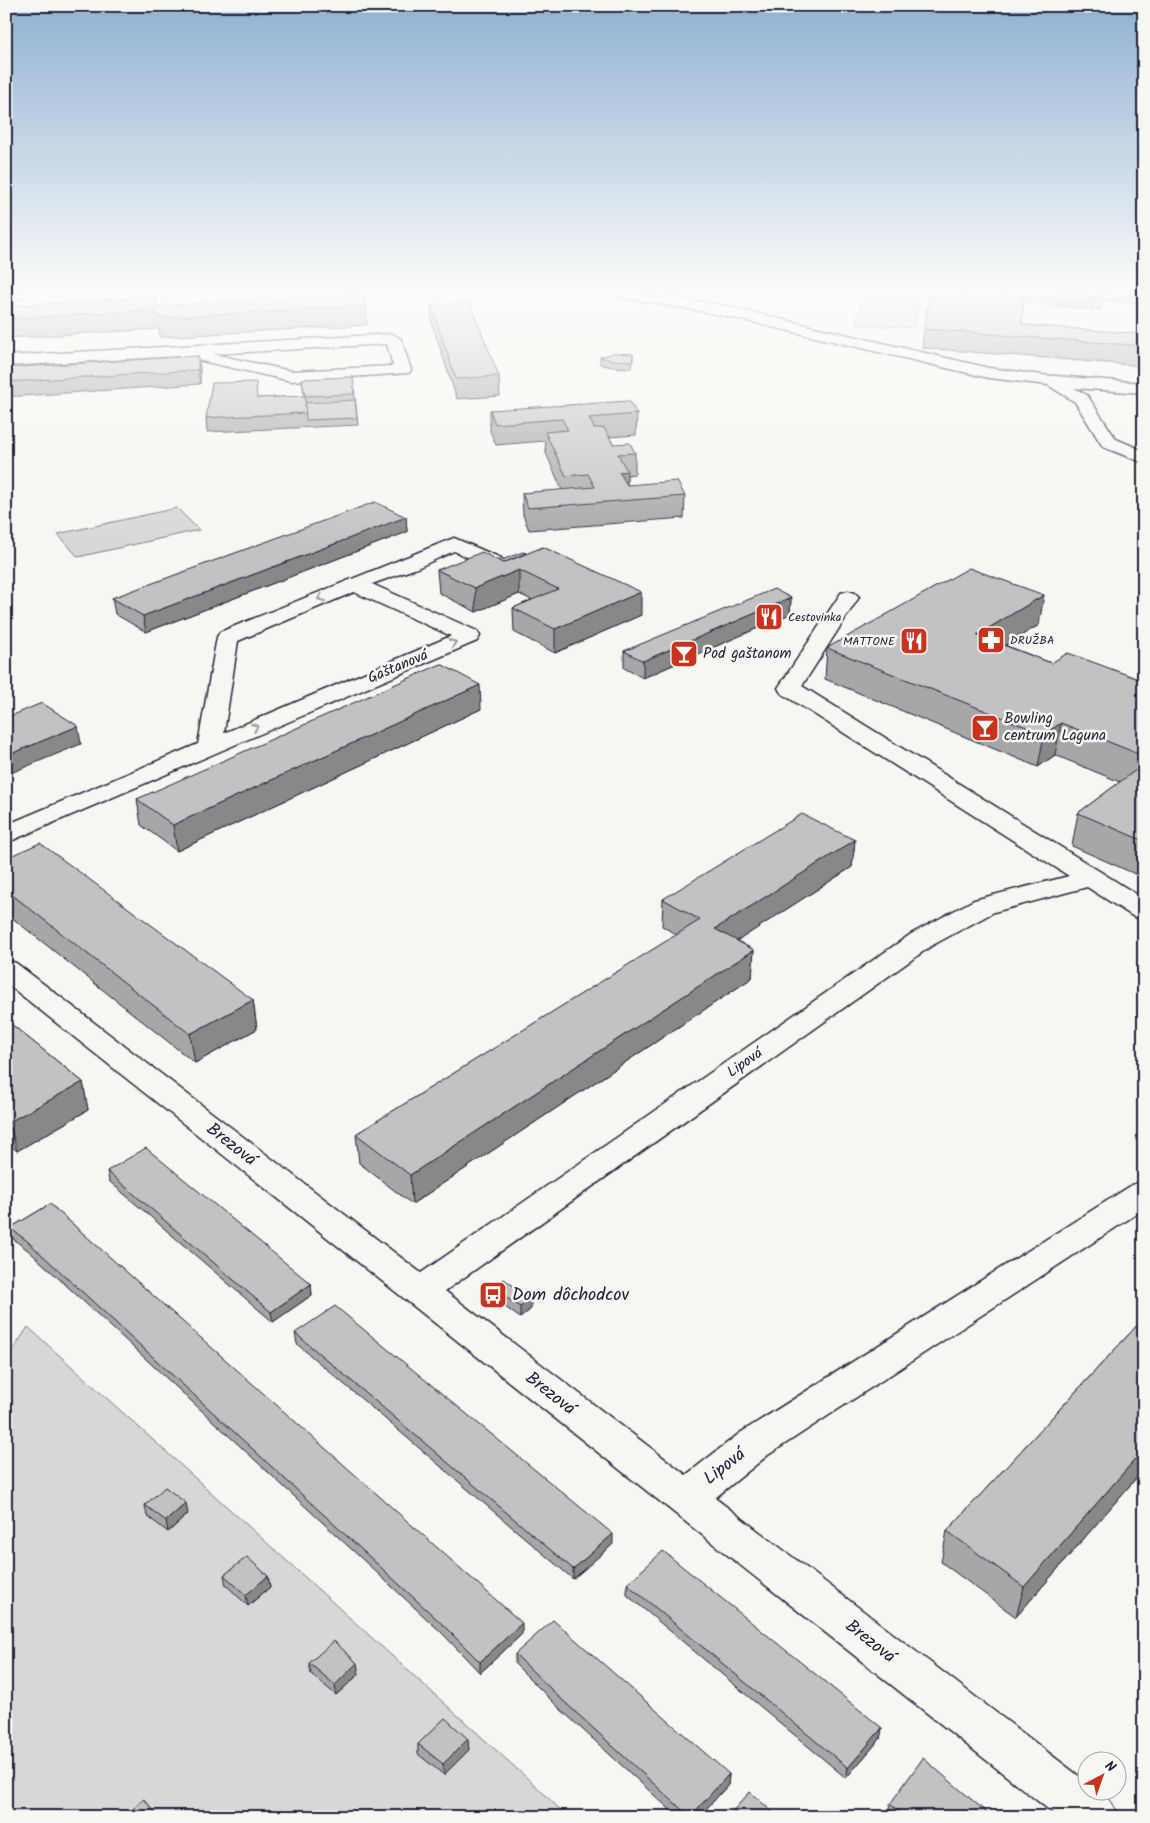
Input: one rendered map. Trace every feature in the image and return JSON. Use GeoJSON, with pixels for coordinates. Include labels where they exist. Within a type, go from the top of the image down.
{"type":"FeatureCollection","features":[{"type":"Feature","properties":{"kind":"street"},"geometry":{"type":"LineString","coordinates":[[1021,377],[1144,389]]}},
{"type":"Feature","properties":{"kind":"street"},"geometry":{"type":"LineString","coordinates":[[1052,381],[1081,399],[1109,442],[1144,458]]}},
{"type":"Feature","properties":{"kind":"street"},"geometry":{"type":"LineString","coordinates":[[1091,413],[1124,394],[1144,389]]}},
{"type":"Feature","properties":{"kind":"street"},"geometry":{"type":"LineString","coordinates":[[210,746],[228,637],[354,584],[410,564],[454,544],[494,562]]}},
{"type":"Feature","properties":{"kind":"street","name":"Gaštanová"},"geometry":{"type":"LineString","coordinates":[[6,835],[469,636],[354,584]]}},
{"type":"Feature","properties":{"kind":"street"},"geometry":{"type":"LineString","coordinates":[[848,596],[789,688],[1144,911]]}},
{"type":"Feature","properties":{"kind":"street","name":"Lipová"},"geometry":{"type":"LineString","coordinates":[[420,1292],[921,940],[984,906],[1091,878]]}},
{"type":"Feature","properties":{"kind":"street","name":"Brezová"},"geometry":{"type":"LineString","coordinates":[[6,969],[1095,1817]]}},
{"type":"Feature","properties":{"kind":"street","name":"Lipová"},"geometry":{"type":"LineString","coordinates":[[685,1499],[754,1444],[1144,1193]]}},
{"type":"Feature","properties":{"kind":"shaded area"},"geometry":{"type":"Polygon","coordinates":[[[177,508],[199,530],[78,557],[58,534],[177,508]]]}},
{"type":"Feature","properties":{"kind":"shaded area"},"geometry":{"type":"Polygon","coordinates":[[[28,1327],[568,1817],[6,1817],[6,1360],[28,1327]]]}},
{"type":"Feature","properties":{"kind":"building"},"geometry":{"type":"Polygon","coordinates":[[[6,377],[85,377],[6,382],[6,377]]]}},
{"type":"Feature","properties":{"kind":"building"},"geometry":{"type":"Polygon","coordinates":[[[353,377],[354,394],[305,396],[302,379],[353,377]]]}},
{"type":"Feature","properties":{"kind":"building"},"geometry":{"type":"Polygon","coordinates":[[[455,377],[484,377],[456,379],[455,377]]]}},
{"type":"Feature","properties":{"kind":"building"},"geometry":{"type":"Polygon","coordinates":[[[256,382],[257,398],[305,396],[306,413],[206,418],[212,383],[256,382]]]}},
{"type":"Feature","properties":{"kind":"building"},"geometry":{"type":"Polygon","coordinates":[[[355,400],[357,418],[306,420],[305,403],[355,400]]]}},
{"type":"Feature","properties":{"kind":"building"},"geometry":{"type":"Polygon","coordinates":[[[629,401],[637,414],[589,418],[594,428],[604,428],[613,444],[630,443],[635,453],[618,454],[627,471],[619,472],[627,485],[677,481],[685,496],[528,508],[522,493],[595,487],[588,474],[566,476],[545,432],[568,430],[562,419],[495,424],[490,410],[629,401]]]}},
{"type":"Feature","properties":{"kind":"building"},"geometry":{"type":"Polygon","coordinates":[[[375,502],[406,517],[143,616],[112,598],[375,502]]]}},
{"type":"Feature","properties":{"kind":"building"},"geometry":{"type":"Polygon","coordinates":[[[543,547],[641,592],[555,629],[513,608],[558,589],[519,570],[475,588],[437,570],[482,552],[503,563],[543,547]]]}},
{"type":"Feature","properties":{"kind":"building"},"geometry":{"type":"Polygon","coordinates":[[[523,552],[526,553],[503,563],[499,561],[523,552]]]}},
{"type":"Feature","properties":{"kind":"building"},"geometry":{"type":"Polygon","coordinates":[[[969,568],[1044,595],[977,635],[1051,663],[1068,653],[1144,681],[1144,756],[1061,723],[1044,734],[827,648],[969,568]]]}},
{"type":"Feature","properties":{"kind":"building"},"geometry":{"type":"Polygon","coordinates":[[[774,589],[791,598],[643,661],[624,651],[774,589]]]}},
{"type":"Feature","properties":{"kind":"building"},"geometry":{"type":"Polygon","coordinates":[[[441,664],[480,685],[173,825],[137,799],[441,664]]]}},
{"type":"Feature","properties":{"kind":"building"},"geometry":{"type":"Polygon","coordinates":[[[42,703],[78,726],[6,756],[6,718],[42,703]]]}},
{"type":"Feature","properties":{"kind":"building"},"geometry":{"type":"Polygon","coordinates":[[[1144,764],[1144,841],[1078,813],[1144,764]]]}},
{"type":"Feature","properties":{"kind":"building"},"geometry":{"type":"Polygon","coordinates":[[[802,814],[855,840],[715,929],[754,950],[410,1175],[356,1134],[700,920],[663,899],[802,814]]]}},
{"type":"Feature","properties":{"kind":"building"},"geometry":{"type":"Polygon","coordinates":[[[40,843],[253,1000],[190,1034],[6,890],[6,858],[40,843]]]}},
{"type":"Feature","properties":{"kind":"building"},"geometry":{"type":"Polygon","coordinates":[[[6,1020],[83,1082],[9,1122],[6,1119],[6,1020]]]}},
{"type":"Feature","properties":{"kind":"building"},"geometry":{"type":"Polygon","coordinates":[[[146,1148],[311,1284],[271,1312],[107,1171],[146,1148]]]}},
{"type":"Feature","properties":{"kind":"building"},"geometry":{"type":"Polygon","coordinates":[[[50,1204],[522,1623],[480,1662],[440,1622],[26,1240],[10,1228],[50,1204]]]}},
{"type":"Feature","properties":{"kind":"building"},"geometry":{"type":"Polygon","coordinates":[[[504,1279],[531,1299],[520,1307],[493,1288],[504,1279]]]}},
{"type":"Feature","properties":{"kind":"building"},"geometry":{"type":"Polygon","coordinates":[[[335,1306],[613,1534],[573,1569],[295,1333],[335,1306]]]}},
{"type":"Feature","properties":{"kind":"building"},"geometry":{"type":"Polygon","coordinates":[[[1144,1318],[1144,1449],[1024,1587],[947,1531],[1144,1318]]]}},
{"type":"Feature","properties":{"kind":"building"},"geometry":{"type":"Polygon","coordinates":[[[165,1487],[186,1503],[166,1521],[145,1505],[165,1487]]]}},
{"type":"Feature","properties":{"kind":"building"},"geometry":{"type":"Polygon","coordinates":[[[663,1551],[882,1728],[848,1768],[627,1584],[663,1551]]]}},
{"type":"Feature","properties":{"kind":"building"},"geometry":{"type":"Polygon","coordinates":[[[247,1557],[268,1576],[246,1595],[224,1575],[247,1557]]]}},
{"type":"Feature","properties":{"kind":"building"},"geometry":{"type":"Polygon","coordinates":[[[553,1620],[729,1774],[690,1817],[515,1654],[553,1620]]]}},
{"type":"Feature","properties":{"kind":"building"},"geometry":{"type":"Polygon","coordinates":[[[334,1641],[357,1663],[335,1685],[309,1663],[334,1641]]]}},
{"type":"Feature","properties":{"kind":"building"},"geometry":{"type":"Polygon","coordinates":[[[445,1718],[468,1739],[443,1764],[418,1744],[445,1718]]]}},
{"type":"Feature","properties":{"kind":"building"},"geometry":{"type":"Polygon","coordinates":[[[923,1758],[992,1817],[906,1817],[890,1804],[923,1758]]]}},
{"type":"Feature","properties":{"kind":"building"},"geometry":{"type":"Polygon","coordinates":[[[750,1792],[778,1817],[727,1817],[750,1792]]]}},
{"type":"Feature","properties":{"kind":"building"},"geometry":{"type":"Polygon","coordinates":[[[144,1799],[159,1817],[124,1817],[144,1799]]]}},
{"type":"Feature","properties":{"kind":"place","name":"Cestovinka"},"geometry":{"type":"Point","coordinates":[769,617]}},
{"type":"Feature","properties":{"kind":"place","name":"DRUŽBA"},"geometry":{"type":"Point","coordinates":[991,640]}},
{"type":"Feature","properties":{"kind":"place","name":"MATTONE"},"geometry":{"type":"Point","coordinates":[914,641]}},
{"type":"Feature","properties":{"kind":"place","name":"Pod gaštanom"},"geometry":{"type":"Point","coordinates":[684,654]}},
{"type":"Feature","properties":{"kind":"place","name":"Bowling centrum Laguna"},"geometry":{"type":"Point","coordinates":[985,728]}},
{"type":"Feature","properties":{"kind":"place","name":"Dom dôchodcov"},"geometry":{"type":"Point","coordinates":[493,1295]}}]}
